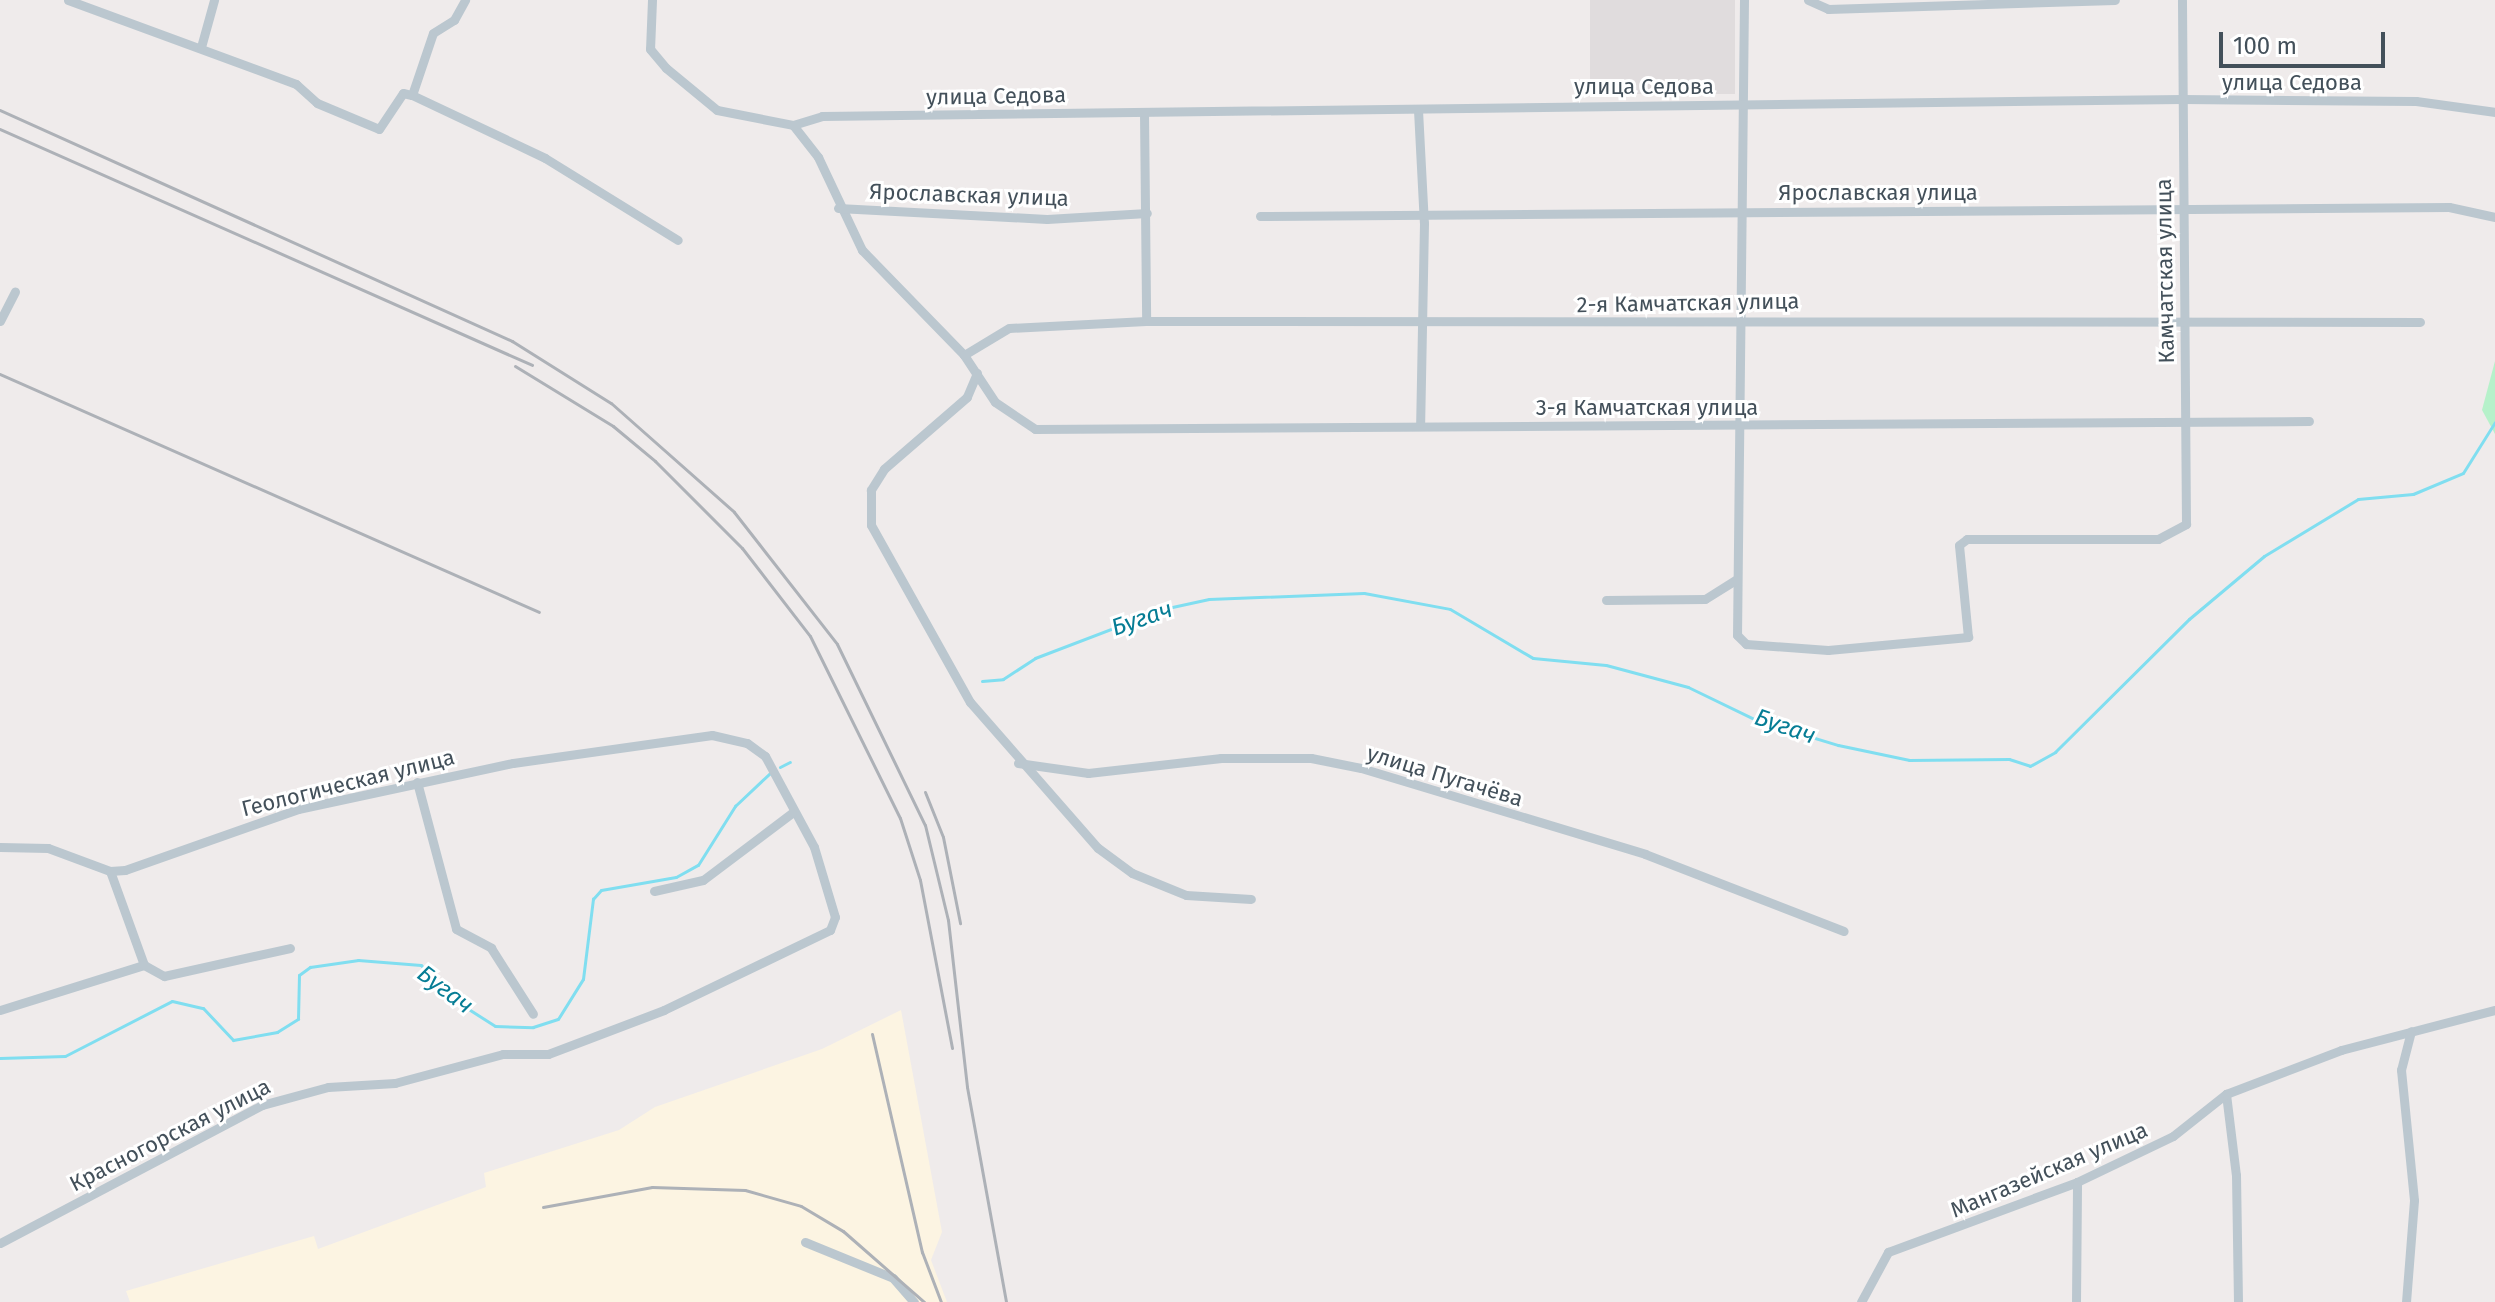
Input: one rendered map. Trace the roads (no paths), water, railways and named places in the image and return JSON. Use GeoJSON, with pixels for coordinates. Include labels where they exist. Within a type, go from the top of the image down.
{"type":"FeatureCollection","features":[{"type":"Feature","properties":{"kind":"street"},"geometry":{"type":"LineString","coordinates":[[68,0],[296,84],[317,103],[379,129],[403,93],[412,95],[571,172],[678,240]]}},
{"type":"Feature","properties":{"kind":"street"},"geometry":{"type":"LineString","coordinates":[[201,47],[214,0]]}},
{"type":"Feature","properties":{"kind":"street"},"geometry":{"type":"LineString","coordinates":[[412,95],[433,33],[454,20],[465,0]]}},
{"type":"Feature","properties":{"kind":"street"},"geometry":{"type":"LineString","coordinates":[[652,0],[650,49],[666,68],[717,110],[793,125],[818,157],[838,208],[895,290],[964,355],[977,373],[967,397],[884,469],[871,490],[871,525],[970,702],[1018,763],[1098,848],[1132,873],[1186,895],[1251,899]]}},
{"type":"Feature","properties":{"kind":"street"},"geometry":{"type":"LineString","coordinates":[[1606,600],[1705,599],[1736,580],[1743,425],[1741,105],[1744,0]]}},
{"type":"Feature","properties":{"kind":"street"},"geometry":{"type":"LineString","coordinates":[[1808,0],[1828,9],[2115,0]]}},
{"type":"Feature","properties":{"kind":"street","name":"Камчатская улица"},"geometry":{"type":"LineString","coordinates":[[1736,580],[1737,635],[1746,644],[1828,650],[1964,640],[1970,632],[1959,545],[1967,539],[2173,535],[2189,516],[2182,321],[2182,0]]}},
{"type":"Feature","properties":{"kind":"street","name":"улица Седова"},"geometry":{"type":"LineString","coordinates":[[793,125],[822,116],[2182,99],[2416,101],[2495,112]]}},
{"type":"Feature","properties":{"kind":"street"},"geometry":{"type":"LineString","coordinates":[[1418,110],[1424,325],[1420,423]]}},
{"type":"Feature","properties":{"kind":"street"},"geometry":{"type":"LineString","coordinates":[[1144,113],[1146,321]]}},
{"type":"Feature","properties":{"kind":"street","name":"Ярославская улица"},"geometry":{"type":"LineString","coordinates":[[1260,216],[2449,207],[2495,217]]}},
{"type":"Feature","properties":{"kind":"street","name":"Ярославская улица"},"geometry":{"type":"LineString","coordinates":[[838,208],[1047,219],[1147,213]]}},
{"type":"Feature","properties":{"kind":"street"},"geometry":{"type":"LineString","coordinates":[[0,321],[15,292]]}},
{"type":"Feature","properties":{"kind":"street","name":"2-я Камчатская улица"},"geometry":{"type":"LineString","coordinates":[[964,355],[1009,328],[1146,321],[1424,325],[1742,319],[2420,322]]}},
{"type":"Feature","properties":{"kind":"street","name":"3-я Камчатская улица"},"geometry":{"type":"LineString","coordinates":[[977,373],[995,402],[1035,429],[1420,423],[1743,425],[2309,421]]}},
{"type":"Feature","properties":{"kind":"street","name":"Геологическая улица"},"geometry":{"type":"LineString","coordinates":[[110,871],[298,809],[417,782],[712,735]]}},
{"type":"Feature","properties":{"kind":"street","name":"Красногорская улица"},"geometry":{"type":"LineString","coordinates":[[0,1243],[262,1105],[328,1087],[395,1083],[503,1054],[548,1054],[664,1010],[830,930],[835,917],[814,847],[792,813],[765,756],[747,743],[712,735]]}},
{"type":"Feature","properties":{"kind":"street","name":"улица Пугачёва"},"geometry":{"type":"LineString","coordinates":[[1018,763],[1088,773],[1221,758],[1311,758],[1361,768],[1645,854],[1844,931]]}},
{"type":"Feature","properties":{"kind":"street"},"geometry":{"type":"LineString","coordinates":[[417,782],[456,929],[491,948],[533,1014]]}},
{"type":"Feature","properties":{"kind":"street"},"geometry":{"type":"LineString","coordinates":[[654,891],[703,880],[792,813]]}},
{"type":"Feature","properties":{"kind":"street"},"geometry":{"type":"LineString","coordinates":[[0,847],[48,848],[110,871],[144,965],[164,976],[290,948]]}},
{"type":"Feature","properties":{"kind":"street"},"geometry":{"type":"LineString","coordinates":[[0,1010],[144,965]]}},
{"type":"Feature","properties":{"kind":"street","name":"Мангазейская улица"},"geometry":{"type":"LineString","coordinates":[[1861,1302],[1888,1252],[2077,1182],[2173,1136],[2226,1094],[2411,1031],[2495,1010]]}},
{"type":"Feature","properties":{"kind":"street"},"geometry":{"type":"LineString","coordinates":[[2406,1302],[2414,1200],[2401,1070],[2411,1031]]}},
{"type":"Feature","properties":{"kind":"street"},"geometry":{"type":"LineString","coordinates":[[2226,1094],[2236,1175],[2238,1302]]}},
{"type":"Feature","properties":{"kind":"street"},"geometry":{"type":"LineString","coordinates":[[2076,1302],[2077,1182]]}},
{"type":"Feature","properties":{"kind":"street"},"geometry":{"type":"LineString","coordinates":[[805,1242],[893,1278],[914,1302]]}},
{"type":"Feature","properties":{"kind":"waterway","name":"Бугач"},"geometry":{"type":"LineString","coordinates":[[982,681],[1003,679],[1035,658],[1163,609],[1209,599],[1364,593],[1450,609],[1533,658],[1606,665],[1688,687],[1756,720],[1838,745],[1909,760],[2009,759],[2030,766],[2055,752],[2189,619],[2264,556],[2358,499],[2413,494],[2463,473],[2495,422]]}},
{"type":"Feature","properties":{"kind":"waterway"},"geometry":{"type":"LineString","coordinates":[[780,767],[790,762]]}},
{"type":"Feature","properties":{"kind":"waterway","name":"Бугач"},"geometry":{"type":"LineString","coordinates":[[0,1058],[65,1056],[172,1001],[203,1008],[233,1040],[277,1032],[298,1019],[299,975],[310,967],[358,960],[421,965],[445,994],[495,1026],[533,1027],[558,1019],[583,979],[593,899],[601,890],[676,877],[698,865],[735,806],[770,773]]}},
{"type":"Feature","properties":{"kind":"railway"},"geometry":{"type":"LineString","coordinates":[[0,110],[512,341],[611,403],[734,512],[837,644],[925,825],[948,920],[967,1087],[1006,1302]]}},
{"type":"Feature","properties":{"kind":"railway"},"geometry":{"type":"LineString","coordinates":[[0,129],[532,365]]}},
{"type":"Feature","properties":{"kind":"railway"},"geometry":{"type":"LineString","coordinates":[[515,366],[613,426],[655,461],[742,548],[810,636],[900,818],[920,880],[952,1048]]}},
{"type":"Feature","properties":{"kind":"railway"},"geometry":{"type":"LineString","coordinates":[[0,374],[539,612]]}},
{"type":"Feature","properties":{"kind":"railway"},"geometry":{"type":"LineString","coordinates":[[925,792],[943,837],[960,923]]}},
{"type":"Feature","properties":{"kind":"railway"},"geometry":{"type":"LineString","coordinates":[[872,1034],[922,1252],[941,1302]]}},
{"type":"Feature","properties":{"kind":"railway"},"geometry":{"type":"LineString","coordinates":[[543,1207],[652,1187],[745,1190],[801,1206],[843,1231],[924,1302]]}}]}
